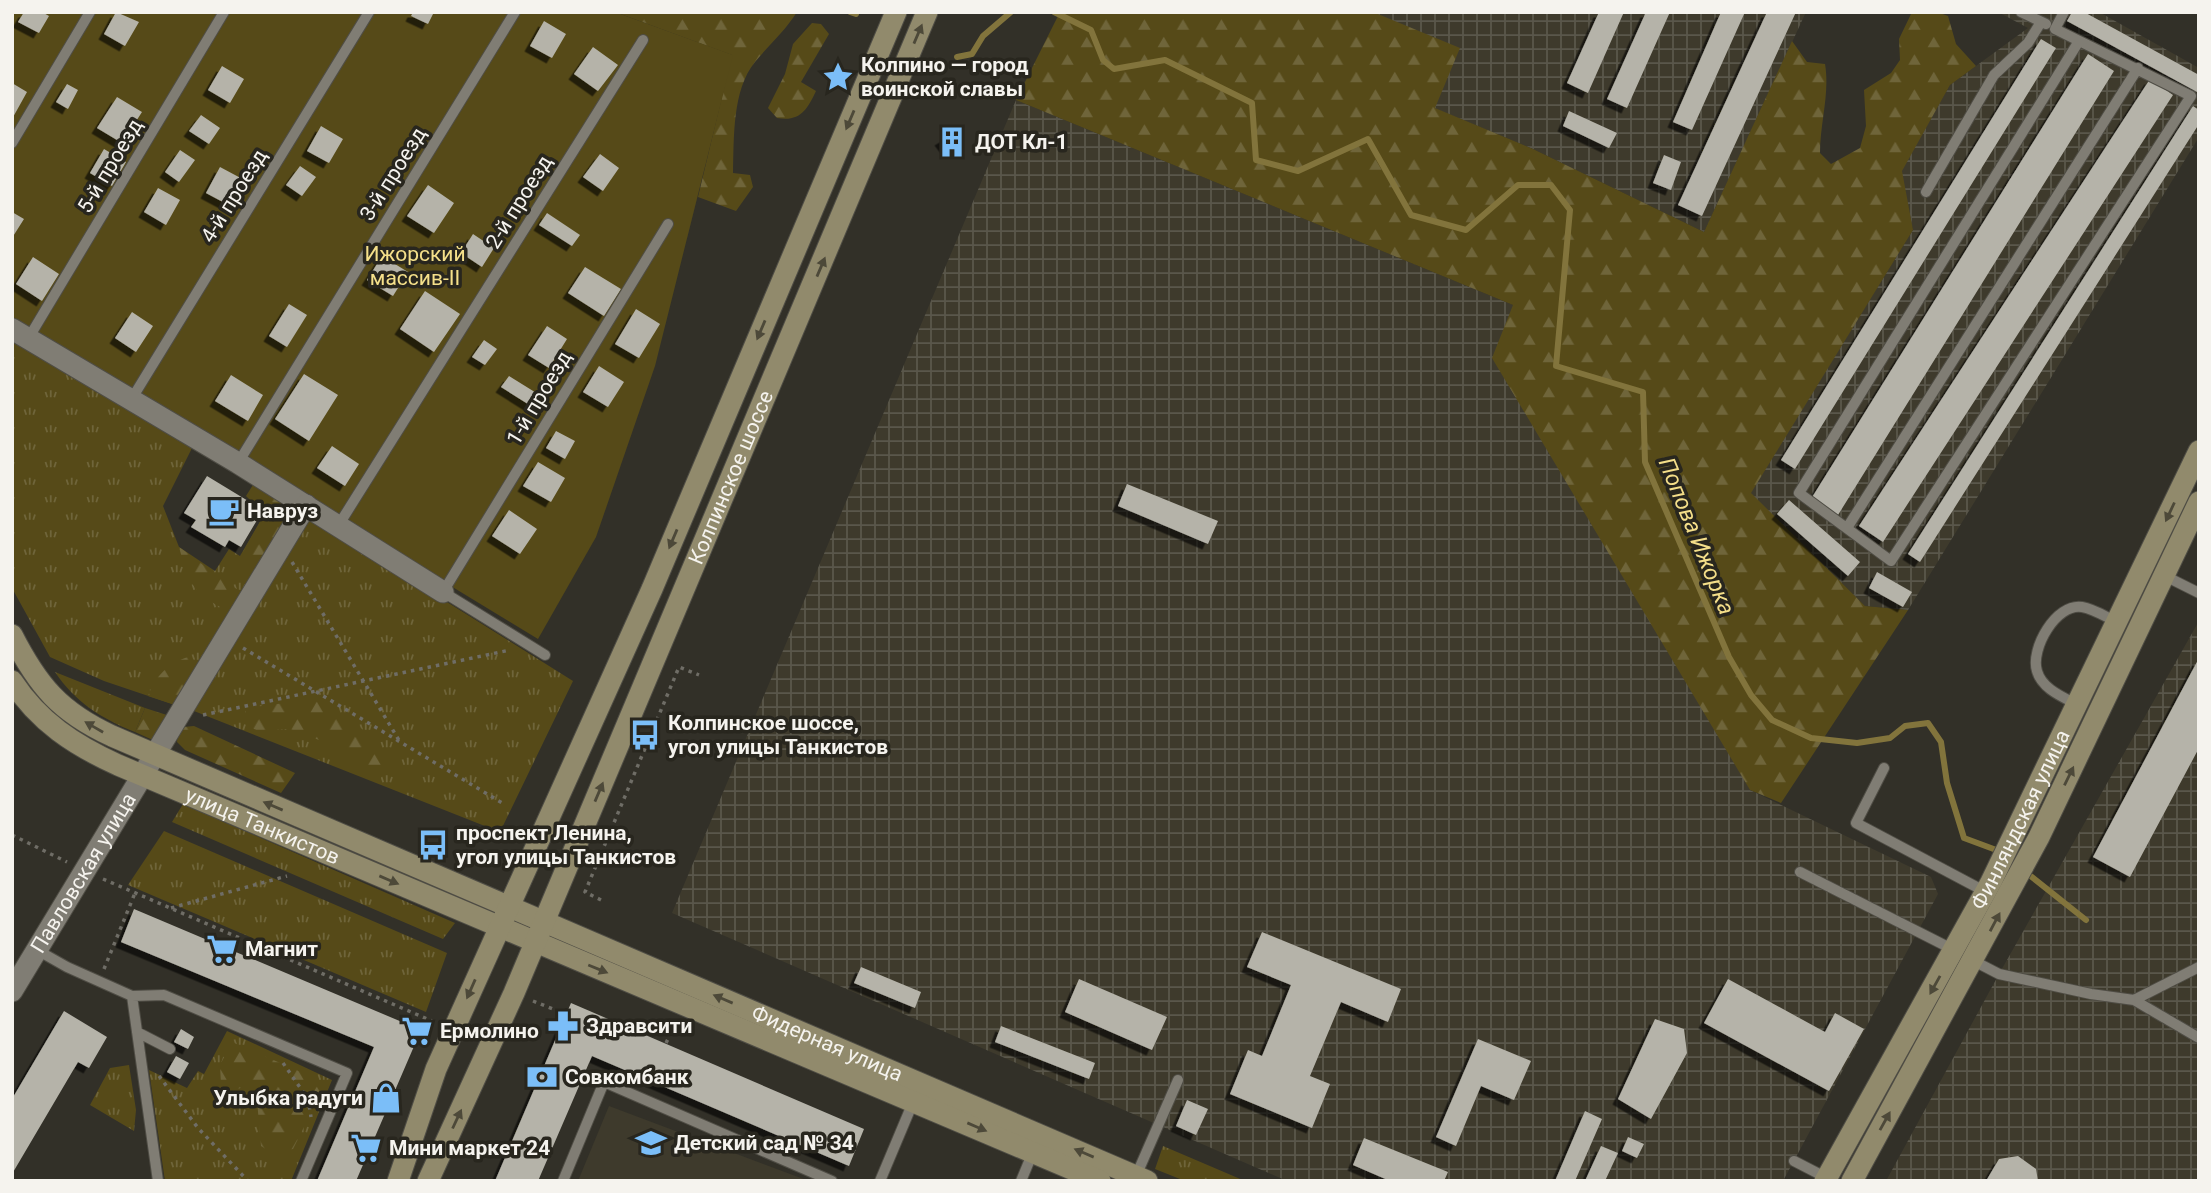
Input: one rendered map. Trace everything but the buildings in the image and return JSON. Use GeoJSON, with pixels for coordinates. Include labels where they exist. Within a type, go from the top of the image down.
{"type":"FeatureCollection","features":[{"type":"Feature","properties":{"kind":"main road","name":"Колпинское шоссе"},"geometry":{"type":"LineString","coordinates":[[398,1181],[436,1069],[652,589],[896,12]]}},
{"type":"Feature","properties":{"kind":"main road","name":"Колпинское шоссе"},"geometry":{"type":"LineString","coordinates":[[428,1181],[544,922],[928,12]]}},
{"type":"Feature","properties":{"kind":"main road","name":"Финляндская улица"},"geometry":{"type":"LineString","coordinates":[[1826,1180],[1954,951],[1996,889],[2039,837],[2154,571],[2199,451]]}},
{"type":"Feature","properties":{"kind":"main road","name":"Финляндская улица"},"geometry":{"type":"LineString","coordinates":[[1852,1181],[1974,961],[2019,827],[2117,622],[2199,502]]}},
{"type":"Feature","properties":{"kind":"main road","name":"улица Танкистов"},"geometry":{"type":"LineString","coordinates":[[12,635],[32,674],[60,705],[93,727],[507,907]]}},
{"type":"Feature","properties":{"kind":"main road","name":"улица Танкистов"},"geometry":{"type":"LineString","coordinates":[[12,681],[45,722],[60,735],[144,776],[535,943]]}},
{"type":"Feature","properties":{"kind":"main road","name":"Фидерная улица"},"geometry":{"type":"LineString","coordinates":[[507,907],[917,1092],[1037,1143],[1139,1179]]}},
{"type":"Feature","properties":{"kind":"main road","name":"Фидерная улица"},"geometry":{"type":"LineString","coordinates":[[535,943],[917,1092]]}},
{"type":"Feature","properties":{"kind":"main road","name":"Фидерная улица"},"geometry":{"type":"LineString","coordinates":[[1037,1143],[1100,1181]]}},
{"type":"Feature","properties":{"kind":"street"},"geometry":{"type":"LineString","coordinates":[[20,334],[238,463],[443,592]]}},
{"type":"Feature","properties":{"kind":"street","name":"Павловская улица"},"geometry":{"type":"LineString","coordinates":[[12,990],[306,505]]}},
{"type":"Feature","properties":{"kind":"lane"},"geometry":{"type":"LineString","coordinates":[[12,142],[90,12]]}},
{"type":"Feature","properties":{"kind":"lane","name":"5-й проезд"},"geometry":{"type":"LineString","coordinates":[[20,334],[224,12]]}},
{"type":"Feature","properties":{"kind":"lane","name":"4-й проезд"},"geometry":{"type":"LineString","coordinates":[[131,400],[369,12]]}},
{"type":"Feature","properties":{"kind":"lane","name":"3-й проезд"},"geometry":{"type":"LineString","coordinates":[[238,463],[515,12]]}},
{"type":"Feature","properties":{"kind":"lane"},"geometry":{"type":"LineString","coordinates":[[2021,12],[2191,96],[1891,561],[1799,493],[2079,41]]}},
{"type":"Feature","properties":{"kind":"lane"},"geometry":{"type":"LineString","coordinates":[[2054,29],[2064,12]]}},
{"type":"Feature","properties":{"kind":"lane"},"geometry":{"type":"LineString","coordinates":[[1926,192],[1994,75],[2028,43],[2041,22]]}},
{"type":"Feature","properties":{"kind":"lane","name":"2-й проезд"},"geometry":{"type":"LineString","coordinates":[[338,526],[643,40]]}},
{"type":"Feature","properties":{"kind":"lane"},"geometry":{"type":"LineString","coordinates":[[1847,528],[2138,68]]}},
{"type":"Feature","properties":{"kind":"lane","name":"1-й проезд"},"geometry":{"type":"LineString","coordinates":[[443,592],[668,224]]}},
{"type":"Feature","properties":{"kind":"lane"},"geometry":{"type":"LineString","coordinates":[[2154,571],[2199,593]]}},
{"type":"Feature","properties":{"kind":"lane"},"geometry":{"type":"LineString","coordinates":[[443,592],[545,655]]}},
{"type":"Feature","properties":{"kind":"lane"},"geometry":{"type":"LineString","coordinates":[[2078,705],[2044,684],[2036,670],[2036,655],[2042,642],[2054,617],[2066,608],[2081,607],[2117,622]]}},
{"type":"Feature","properties":{"kind":"lane"},"geometry":{"type":"LineString","coordinates":[[1884,768],[1856,823],[1996,889]]}},
{"type":"Feature","properties":{"kind":"lane"},"geometry":{"type":"LineString","coordinates":[[1800,872],[1999,974],[2134,1000],[2199,1038]]}},
{"type":"Feature","properties":{"kind":"lane"},"geometry":{"type":"LineString","coordinates":[[37,950],[132,996],[164,995],[347,1073],[300,1181]]}},
{"type":"Feature","properties":{"kind":"lane"},"geometry":{"type":"LineString","coordinates":[[2134,1000],[2199,967]]}},
{"type":"Feature","properties":{"kind":"lane"},"geometry":{"type":"LineString","coordinates":[[132,996],[158,1181]]}},
{"type":"Feature","properties":{"kind":"lane"},"geometry":{"type":"LineString","coordinates":[[137,1032],[170,1049]]}},
{"type":"Feature","properties":{"kind":"lane"},"geometry":{"type":"LineString","coordinates":[[1139,1179],[1178,1080]]}},
{"type":"Feature","properties":{"kind":"lane"},"geometry":{"type":"LineString","coordinates":[[564,1181],[604,1082],[832,1181]]}},
{"type":"Feature","properties":{"kind":"lane"},"geometry":{"type":"LineString","coordinates":[[880,1181],[917,1092]]}},
{"type":"Feature","properties":{"kind":"lane"},"geometry":{"type":"LineString","coordinates":[[1021,1181],[1037,1143]]}},
{"type":"Feature","properties":{"kind":"lane"},"geometry":{"type":"LineString","coordinates":[[1794,1161],[1826,1180]]}},
{"type":"Feature","properties":{"kind":"path"},"geometry":{"type":"LineString","coordinates":[[282,546],[401,745]]}},
{"type":"Feature","properties":{"kind":"path"},"geometry":{"type":"LineString","coordinates":[[226,639],[504,804]]}},
{"type":"Feature","properties":{"kind":"path"},"geometry":{"type":"LineString","coordinates":[[201,715],[530,646]]}},
{"type":"Feature","properties":{"kind":"path"},"geometry":{"type":"LineString","coordinates":[[601,900],[584,892],[679,667],[699,675]]}},
{"type":"Feature","properties":{"kind":"path"},"geometry":{"type":"LineString","coordinates":[[12,835],[135,893],[432,1021]]}},
{"type":"Feature","properties":{"kind":"path"},"geometry":{"type":"LineString","coordinates":[[170,908],[287,876]]}},
{"type":"Feature","properties":{"kind":"path"},"geometry":{"type":"LineString","coordinates":[[99,981],[135,893]]}},
{"type":"Feature","properties":{"kind":"path"},"geometry":{"type":"LineString","coordinates":[[531,1000],[553,1009]]}},
{"type":"Feature","properties":{"kind":"path"},"geometry":{"type":"LineString","coordinates":[[141,1061],[152,1068],[198,1128],[248,1181]]}},
{"type":"Feature","properties":{"kind":"path"},"geometry":{"type":"LineString","coordinates":[[282,1061],[308,1098],[316,1144]]}},
{"type":"Feature","properties":{"kind":"shaded area"},"geometry":{"type":"Polygon","coordinates":[[[1373,12],[1806,12],[1704,232],[1533,149],[1434,108],[1373,12]]]}},
{"type":"Feature","properties":{"kind":"shaded area"},"geometry":{"type":"Polygon","coordinates":[[[1998,12],[2099,12],[2199,68],[2199,137],[1908,610],[1865,606],[1750,493],[1913,230],[1901,171],[1950,85],[2028,28],[1998,12]]]}},
{"type":"Feature","properties":{"kind":"shaded area"},"geometry":{"type":"Polygon","coordinates":[[[1016,100],[1513,305],[1750,790],[1931,877],[1938,894],[1783,1181],[1287,1181],[672,913],[1016,100]]]}},
{"type":"Feature","properties":{"kind":"shaded area"},"geometry":{"type":"Polygon","coordinates":[[[2199,621],[2199,1181],[1886,1181],[1999,974],[2199,621]]]}},
{"type":"Feature","properties":{"kind":"shaded area","name":"Детский сад № 34"},"geometry":{"type":"Polygon","coordinates":[[[609,1106],[809,1181],[578,1181],[609,1106]]]}},
{"type":"Feature","properties":{"kind":"green space","name":"Ижорский массив-II"},"geometry":{"type":"Polygon","coordinates":[[[12,12],[615,12],[733,55],[655,366],[596,537],[538,639],[12,319],[12,12]]]}},
{"type":"Feature","properties":{"kind":"green space"},"geometry":{"type":"Polygon","coordinates":[[[615,12],[797,12],[755,62],[742,86],[736,115],[733,173],[750,175],[753,187],[736,211],[698,197],[732,55],[615,12]]]}},
{"type":"Feature","properties":{"kind":"green space"},"geometry":{"type":"Polygon","coordinates":[[[1060,12],[1373,12],[1460,48],[1435,108],[1533,149],[1704,232],[1792,41],[1807,62],[1825,64],[1826,86],[1820,153],[1831,164],[1860,148],[1866,126],[1864,90],[1891,73],[1900,60],[1899,39],[1912,12],[1937,12],[1948,16],[1956,44],[1976,66],[1950,85],[1902,171],[1913,230],[1751,493],[1865,606],[1908,610],[1781,803],[1750,790],[1492,358],[1513,305],[1016,100],[1060,12]]]}},
{"type":"Feature","properties":{"kind":"green space"},"geometry":{"type":"Polygon","coordinates":[[[812,23],[821,24],[829,34],[801,82],[816,91],[802,113],[792,118],[777,118],[768,108],[785,74],[793,44],[812,23]]]}},
{"type":"Feature","properties":{"kind":"green space"},"geometry":{"type":"Polygon","coordinates":[[[12,335],[193,446],[163,506],[179,547],[215,571],[229,549],[240,556],[265,513],[246,496],[287,526],[178,706],[104,681],[50,657],[12,588],[12,335]]]}},
{"type":"Feature","properties":{"kind":"green space"},"geometry":{"type":"Polygon","coordinates":[[[256,480],[280,497],[287,526],[259,572],[240,557],[265,513],[246,496],[256,480]]]}},
{"type":"Feature","properties":{"kind":"green space"},"geometry":{"type":"Polygon","coordinates":[[[311,517],[573,681],[500,832],[194,711],[311,517]]]}},
{"type":"Feature","properties":{"kind":"green space"},"geometry":{"type":"Polygon","coordinates":[[[179,547],[246,594],[234,614],[210,601],[196,589],[179,547]]]}},
{"type":"Feature","properties":{"kind":"green space"},"geometry":{"type":"Polygon","coordinates":[[[188,657],[203,664],[178,706],[148,696],[164,671],[188,657]]]}},
{"type":"Feature","properties":{"kind":"green space"},"geometry":{"type":"Polygon","coordinates":[[[55,672],[145,708],[135,732],[111,721],[80,701],[55,672]]]}},
{"type":"Feature","properties":{"kind":"green space"},"geometry":{"type":"Polygon","coordinates":[[[316,699],[352,721],[372,740],[382,764],[381,779],[377,781],[355,771],[348,751],[290,729],[258,731],[249,726],[244,718],[246,708],[316,699]]]}},
{"type":"Feature","properties":{"kind":"green space"},"geometry":{"type":"Polygon","coordinates":[[[145,708],[170,716],[155,741],[135,732],[145,708]]]}},
{"type":"Feature","properties":{"kind":"green space"},"geometry":{"type":"Polygon","coordinates":[[[194,726],[295,773],[281,793],[185,750],[177,742],[178,733],[183,727],[194,726]]]}},
{"type":"Feature","properties":{"kind":"green space"},"geometry":{"type":"Polygon","coordinates":[[[183,804],[455,923],[443,939],[172,822],[183,804]]]}},
{"type":"Feature","properties":{"kind":"green space"},"geometry":{"type":"Polygon","coordinates":[[[164,831],[447,953],[426,1012],[128,885],[164,831]]]}},
{"type":"Feature","properties":{"kind":"green space"},"geometry":{"type":"Polygon","coordinates":[[[227,1031],[332,1080],[291,1181],[165,1181],[149,1070],[187,1088],[198,1071],[204,1074],[227,1031]]]}},
{"type":"Feature","properties":{"kind":"green space"},"geometry":{"type":"Polygon","coordinates":[[[232,1042],[326,1083],[293,1149],[272,1153],[261,1146],[256,1089],[243,1087],[233,1091],[221,1085],[220,1065],[232,1042]]]}},
{"type":"Feature","properties":{"kind":"green space"},"geometry":{"type":"Polygon","coordinates":[[[129,1065],[136,1110],[134,1131],[90,1105],[110,1068],[129,1065]]]}},
{"type":"Feature","properties":{"kind":"green space"},"geometry":{"type":"Polygon","coordinates":[[[1163,1146],[1245,1181],[1185,1181],[1155,1169],[1163,1146]]]}},
{"type":"Feature","properties":{"kind":"waterway","name":"Попова Ижорка"},"geometry":{"type":"LineString","coordinates":[[850,12],[856,14]]}},
{"type":"Feature","properties":{"kind":"waterway","name":"Попова Ижорка"},"geometry":{"type":"LineString","coordinates":[[957,57],[972,54],[983,36],[1011,12]]}},
{"type":"Feature","properties":{"kind":"waterway","name":"Попова Ижорка"},"geometry":{"type":"LineString","coordinates":[[1054,12],[1091,30],[1103,60],[1114,69],[1165,60],[1252,103],[1256,160],[1298,171],[1368,139],[1411,215],[1466,230],[1518,185],[1551,185],[1570,210],[1556,366],[1643,392],[1645,462],[1729,657],[1751,695],[1772,720],[1811,738],[1857,743],[1890,738],[1905,726],[1928,723],[1941,742],[1947,783],[1964,838],[1999,851],[2086,920]]}},
{"type":"Feature","properties":{"kind":"place","name":"Колпино — город воинской славы"},"geometry":{"type":"Point","coordinates":[838,77]}},
{"type":"Feature","properties":{"kind":"place","name":"ДОТ Кл-1"},"geometry":{"type":"Point","coordinates":[952,142]}},
{"type":"Feature","properties":{"kind":"place","name":"Навруз"},"geometry":{"type":"Point","coordinates":[224,511]}},
{"type":"Feature","properties":{"kind":"place","name":"Колпинское шоссе, угол улицы Танкистов"},"geometry":{"type":"Point","coordinates":[645,735]}},
{"type":"Feature","properties":{"kind":"place","name":"проспект Ленина, угол улицы Танкистов"},"geometry":{"type":"Point","coordinates":[433,845]}},
{"type":"Feature","properties":{"kind":"place","name":"Магнит"},"geometry":{"type":"Point","coordinates":[222,949]}},
{"type":"Feature","properties":{"kind":"place","name":"Здравсити"},"geometry":{"type":"Point","coordinates":[563,1026]}},
{"type":"Feature","properties":{"kind":"place","name":"Ермолино"},"geometry":{"type":"Point","coordinates":[417,1031]}},
{"type":"Feature","properties":{"kind":"place","name":"Совкомбанк"},"geometry":{"type":"Point","coordinates":[542,1077]}},
{"type":"Feature","properties":{"kind":"place","name":"Улыбка радуги"},"geometry":{"type":"Point","coordinates":[386,1098]}},
{"type":"Feature","properties":{"kind":"place","name":"Детский сад № 34"},"geometry":{"type":"Point","coordinates":[651,1143]}},
{"type":"Feature","properties":{"kind":"place","name":"Мини маркет 24"},"geometry":{"type":"Point","coordinates":[366,1148]}}]}
